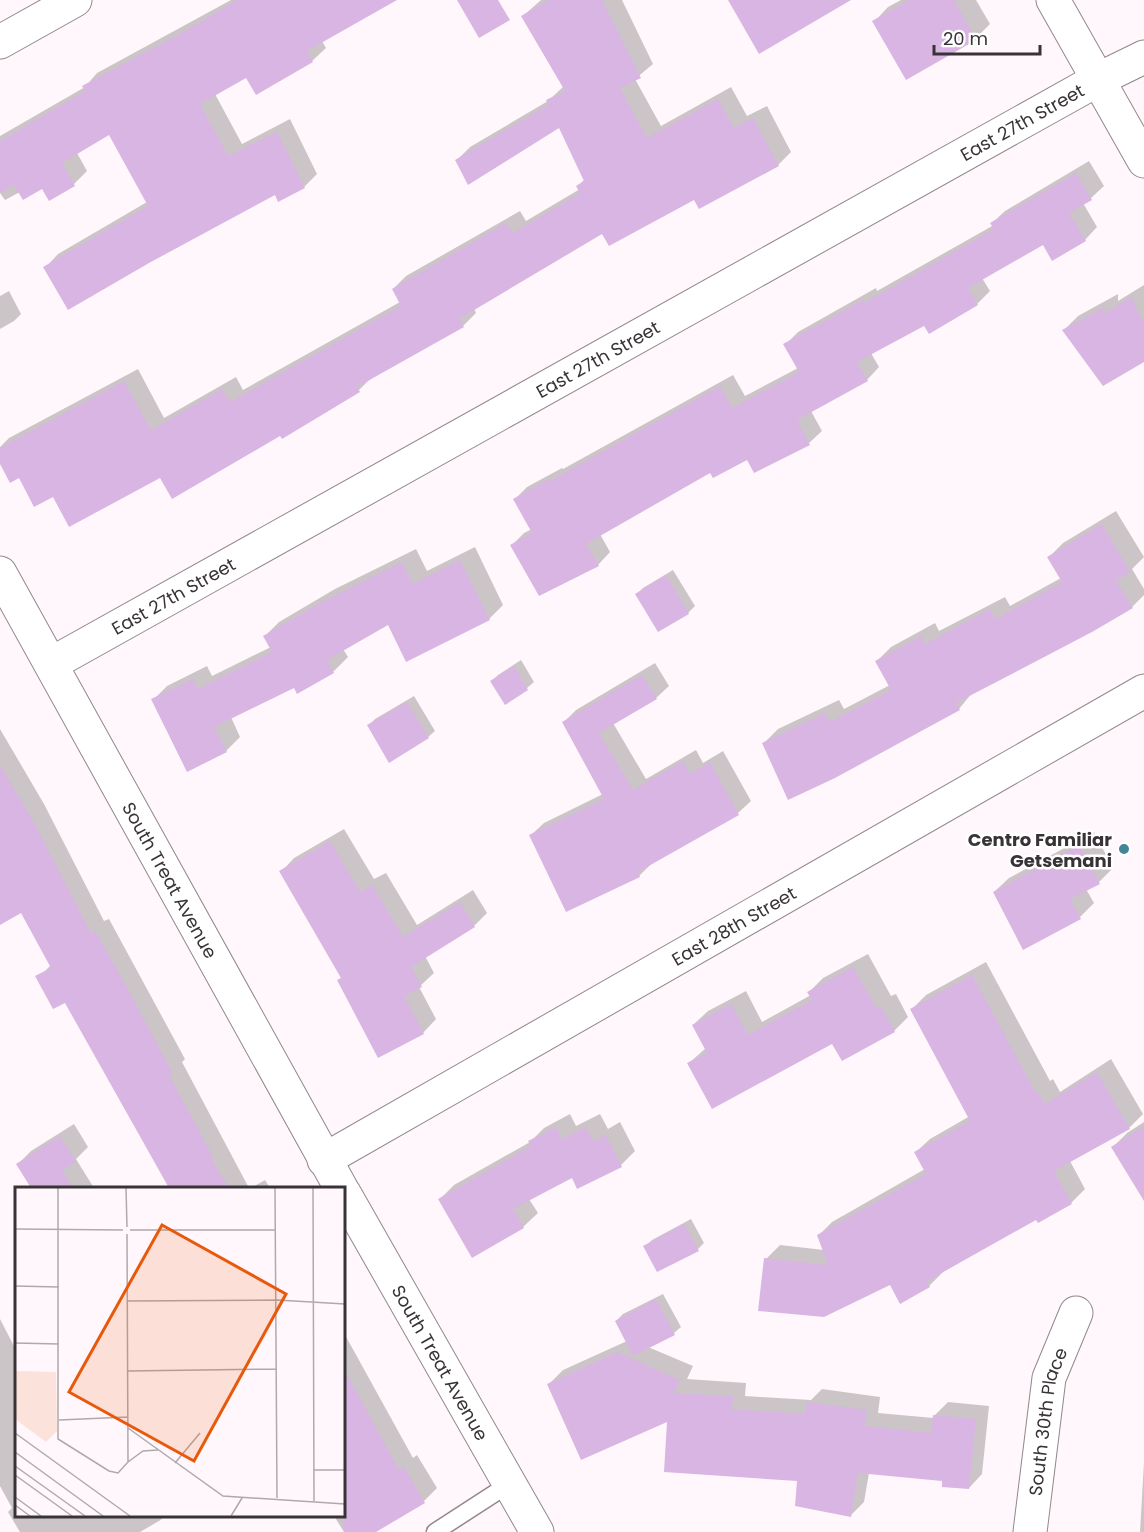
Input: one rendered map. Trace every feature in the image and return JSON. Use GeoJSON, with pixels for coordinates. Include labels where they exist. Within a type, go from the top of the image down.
{"type":"FeatureCollection","features":[{"type":"Feature","properties":{"kind":"street"},"geometry":{"type":"LineString","coordinates":[[0,42],[75,0]]}},
{"type":"Feature","properties":{"kind":"street"},"geometry":{"type":"LineString","coordinates":[[1053,0],[1144,161]]}},
{"type":"Feature","properties":{"kind":"street","name":"East 27th Street"},"geometry":{"type":"LineString","coordinates":[[51,664],[1099,79],[1144,57]]}},
{"type":"Feature","properties":{"kind":"street","name":"South Treat Avenue"},"geometry":{"type":"LineString","coordinates":[[0,573],[340,1187]]}},
{"type":"Feature","properties":{"kind":"street","name":"East 28th Street"},"geometry":{"type":"LineString","coordinates":[[324,1160],[1144,692]]}},
{"type":"Feature","properties":{"kind":"street","name":"South Treat Avenue"},"geometry":{"type":"LineString","coordinates":[[345,1195],[537,1532]]}},
{"type":"Feature","properties":{"kind":"street","name":"South 30th Place"},"geometry":{"type":"LineString","coordinates":[[1030,1532],[1048,1377],[1076,1313]]}},
{"type":"Feature","properties":{"kind":"lane"},"geometry":{"type":"LineString","coordinates":[[435,1532],[509,1484]]}},
{"type":"Feature","properties":{"kind":"building"},"geometry":{"type":"Polygon","coordinates":[[[237,0],[397,0],[307,51],[313,62],[256,95],[246,78],[200,104],[228,156],[277,132],[305,188],[278,202],[275,195],[68,310],[43,267],[148,206],[109,135],[62,163],[75,186],[49,201],[42,189],[23,200],[14,185],[0,193],[0,141],[85,91],[82,86],[187,30],[237,0]]]}},
{"type":"Feature","properties":{"kind":"building"},"geometry":{"type":"Polygon","coordinates":[[[457,0],[498,0],[510,20],[479,38],[457,0]]]}},
{"type":"Feature","properties":{"kind":"building"},"geometry":{"type":"Polygon","coordinates":[[[549,0],[602,0],[641,78],[620,88],[647,138],[718,99],[734,128],[753,118],[779,166],[699,209],[694,200],[609,246],[602,234],[459,319],[464,327],[357,387],[360,392],[282,439],[280,436],[172,499],[160,478],[69,527],[53,497],[34,507],[19,478],[10,483],[0,464],[0,448],[124,381],[151,430],[222,389],[230,402],[401,306],[392,289],[506,223],[513,233],[580,193],[576,186],[584,181],[559,128],[468,185],[455,160],[548,105],[546,100],[565,91],[521,16],[549,0]]]}},
{"type":"Feature","properties":{"kind":"building"},"geometry":{"type":"Polygon","coordinates":[[[728,0],[851,0],[759,54],[728,0]]]}},
{"type":"Feature","properties":{"kind":"building"},"geometry":{"type":"Polygon","coordinates":[[[909,0],[954,0],[976,40],[906,80],[872,21],[909,0]]]}},
{"type":"Feature","properties":{"kind":"building"},"geometry":{"type":"Polygon","coordinates":[[[1076,173],[1092,200],[1069,213],[1086,241],[1052,261],[1043,245],[968,288],[978,305],[929,334],[924,326],[857,362],[868,381],[797,420],[810,445],[754,473],[747,460],[713,478],[710,473],[586,544],[599,566],[539,596],[510,545],[532,533],[513,499],[549,479],[550,481],[720,386],[732,408],[799,372],[783,344],[863,300],[864,303],[994,229],[990,223],[1076,173]]]}},
{"type":"Feature","properties":{"kind":"building"},"geometry":{"type":"Polygon","coordinates":[[[1131,297],[1144,324],[1144,362],[1103,386],[1062,330],[1105,307],[1104,314],[1131,297]]]}},
{"type":"Feature","properties":{"kind":"building"},"geometry":{"type":"Polygon","coordinates":[[[1102,524],[1130,572],[1116,580],[1133,608],[956,703],[960,710],[835,778],[788,800],[762,743],[825,713],[830,722],[891,690],[875,661],[921,636],[925,644],[990,609],[996,619],[1062,582],[1047,557],[1102,524]]]}},
{"type":"Feature","properties":{"kind":"building"},"geometry":{"type":"Polygon","coordinates":[[[460,560],[490,620],[406,662],[388,625],[327,660],[334,673],[297,694],[294,688],[214,727],[227,752],[187,772],[151,699],[193,679],[198,689],[272,652],[263,636],[320,603],[402,562],[413,584],[460,560]]]}},
{"type":"Feature","properties":{"kind":"building"},"geometry":{"type":"Polygon","coordinates":[[[666,575],[689,614],[658,632],[635,594],[666,575]]]}},
{"type":"Feature","properties":{"kind":"building"},"geometry":{"type":"Polygon","coordinates":[[[514,666],[528,690],[505,705],[490,681],[514,666]]]}},
{"type":"Feature","properties":{"kind":"building"},"geometry":{"type":"Polygon","coordinates":[[[642,675],[657,699],[599,733],[633,790],[683,761],[690,774],[710,762],[739,815],[638,872],[640,877],[566,912],[529,835],[604,799],[562,722],[642,675]]]}},
{"type":"Feature","properties":{"kind":"building"},"geometry":{"type":"Polygon","coordinates":[[[407,702],[429,738],[389,763],[367,725],[407,702]]]}},
{"type":"Feature","properties":{"kind":"building"},"geometry":{"type":"Polygon","coordinates":[[[0,765],[31,817],[91,933],[95,931],[124,982],[173,1074],[169,1075],[213,1157],[211,1159],[228,1187],[168,1187],[65,1003],[53,1009],[35,976],[51,968],[21,913],[0,925],[0,765]]]}},
{"type":"Feature","properties":{"kind":"building"},"geometry":{"type":"Polygon","coordinates":[[[330,841],[360,892],[372,885],[403,937],[460,902],[475,927],[411,967],[422,987],[404,996],[424,1034],[378,1058],[337,980],[341,978],[279,871],[330,841]]]}},
{"type":"Feature","properties":{"kind":"building"},"geometry":{"type":"Polygon","coordinates":[[[1079,845],[1100,884],[1070,899],[1081,919],[1023,950],[993,892],[1079,845]]]}},
{"type":"Feature","properties":{"kind":"building"},"geometry":{"type":"Polygon","coordinates":[[[853,967],[877,1009],[881,1007],[895,1032],[842,1061],[832,1044],[712,1109],[687,1063],[707,1053],[692,1025],[731,1004],[748,1035],[812,1000],[807,992],[853,967]]]}},
{"type":"Feature","properties":{"kind":"building"},"geometry":{"type":"Polygon","coordinates":[[[972,975],[1036,1093],[1038,1092],[1045,1104],[1097,1072],[1130,1129],[1054,1171],[1072,1204],[1038,1223],[1036,1220],[927,1281],[930,1287],[900,1304],[890,1285],[824,1317],[758,1311],[764,1258],[828,1265],[817,1235],[926,1174],[914,1152],[970,1121],[910,1009],[972,975]]]}},
{"type":"Feature","properties":{"kind":"building"},"geometry":{"type":"Polygon","coordinates":[[[1144,1126],[1144,1201],[1111,1147],[1144,1126]]]}},
{"type":"Feature","properties":{"kind":"building"},"geometry":{"type":"Polygon","coordinates":[[[556,1127],[562,1139],[586,1127],[594,1142],[606,1135],[622,1167],[577,1189],[572,1178],[513,1209],[524,1228],[472,1258],[438,1199],[531,1146],[528,1141],[556,1127]]]}},
{"type":"Feature","properties":{"kind":"building"},"geometry":{"type":"Polygon","coordinates":[[[60,1136],[76,1162],[62,1170],[72,1187],[30,1187],[16,1164],[60,1136]]]}},
{"type":"Feature","properties":{"kind":"building"},"geometry":{"type":"Polygon","coordinates":[[[684,1224],[699,1251],[657,1272],[643,1246],[684,1224]]]}},
{"type":"Feature","properties":{"kind":"building"},"geometry":{"type":"Polygon","coordinates":[[[656,1299],[675,1335],[633,1356],[615,1321],[656,1299]]]}},
{"type":"Feature","properties":{"kind":"building"},"geometry":{"type":"Polygon","coordinates":[[[617,1352],[680,1380],[674,1393],[733,1396],[732,1409],[805,1414],[807,1402],[867,1410],[865,1426],[931,1433],[933,1415],[976,1419],[969,1489],[942,1487],[942,1481],[858,1473],[851,1517],[795,1506],[797,1481],[664,1472],[667,1422],[581,1460],[547,1384],[617,1352]]]}},
{"type":"Feature","properties":{"kind":"building"},"geometry":{"type":"Polygon","coordinates":[[[345,1371],[399,1470],[404,1467],[425,1503],[376,1532],[344,1532],[345,1371]]]}},
{"type":"Feature","properties":{"kind":"place","name":"Centro Familiar Getsemani"},"geometry":{"type":"Point","coordinates":[1124,849]}}]}
